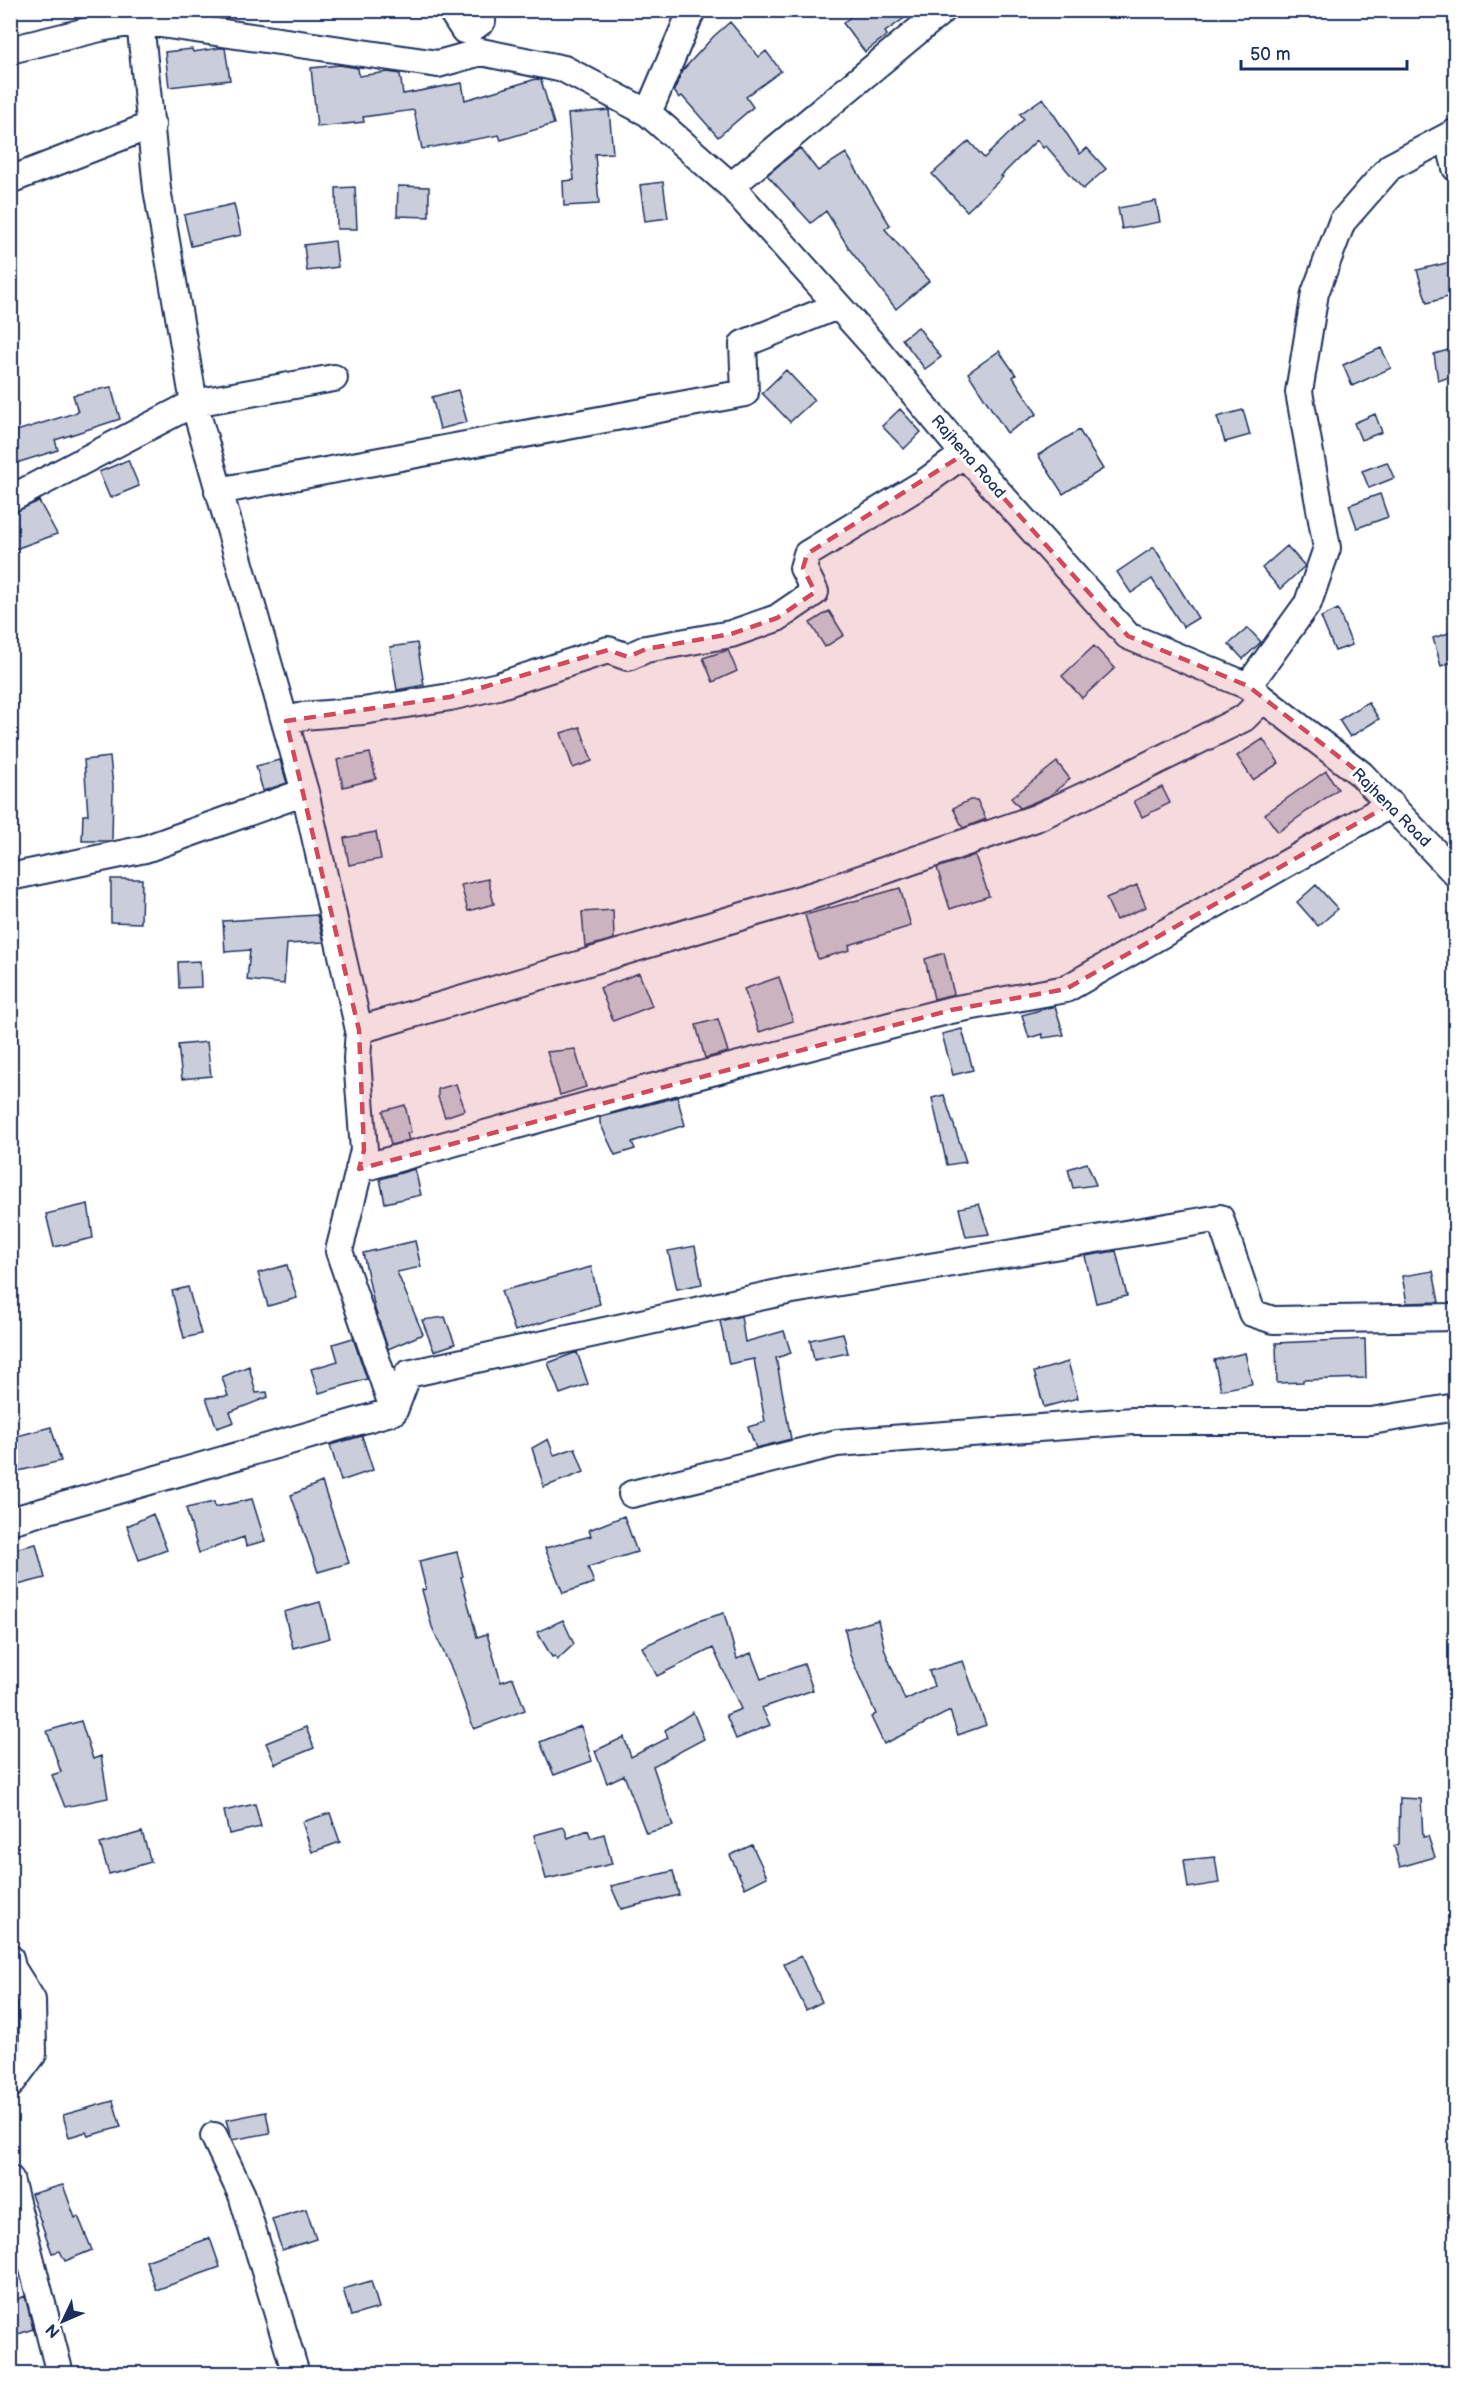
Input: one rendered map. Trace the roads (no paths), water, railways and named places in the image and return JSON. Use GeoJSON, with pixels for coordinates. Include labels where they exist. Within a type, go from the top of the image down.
{"type":"FeatureCollection","features":[{"type":"Feature","properties":{"kind":"street"},"geometry":{"type":"LineString","coordinates":[[648,113],[692,10]]}},
{"type":"Feature","properties":{"kind":"street"},"geometry":{"type":"LineString","coordinates":[[731,186],[935,13]]}},
{"type":"Feature","properties":{"kind":"street"},"geometry":{"type":"LineString","coordinates":[[10,50],[100,28],[140,21],[438,64],[481,52],[469,17]]}},
{"type":"Feature","properties":{"kind":"street"},"geometry":{"type":"LineString","coordinates":[[140,21],[157,189],[194,403],[305,792],[359,1030],[357,1059],[364,1150],[339,1251],[394,1411]]}},
{"type":"Feature","properties":{"kind":"street","name":"Rajhena Road"},"geometry":{"type":"LineString","coordinates":[[481,52],[564,69],[648,113],[731,186],[876,348],[964,454],[1128,636],[1255,692],[1361,774],[1455,874]]}},
{"type":"Feature","properties":{"kind":"street"},"geometry":{"type":"LineString","coordinates":[[10,180],[152,125]]}},
{"type":"Feature","properties":{"kind":"street"},"geometry":{"type":"LineString","coordinates":[[359,1030],[814,895],[1036,818],[1244,718],[1255,692],[1308,603],[1327,548],[1299,392],[1315,293],[1342,222],[1390,167],[1452,134],[1455,168]]}},
{"type":"Feature","properties":{"kind":"street"},"geometry":{"type":"LineString","coordinates":[[218,491],[745,393],[743,344],[837,306]]}},
{"type":"Feature","properties":{"kind":"street"},"geometry":{"type":"LineString","coordinates":[[10,499],[194,403],[334,378]]}},
{"type":"Feature","properties":{"kind":"street"},"geometry":{"type":"LineString","coordinates":[[286,721],[303,716],[363,711],[498,686],[608,650],[628,657],[646,649],[731,634],[777,618],[815,592],[803,568],[807,554],[924,483],[964,454]]}},
{"type":"Feature","properties":{"kind":"street"},"geometry":{"type":"LineString","coordinates":[[10,877],[145,849],[305,792]]}},
{"type":"Feature","properties":{"kind":"street"},"geometry":{"type":"LineString","coordinates":[[359,1169],[650,1088],[951,1010],[1066,989],[1391,804]]}},
{"type":"Feature","properties":{"kind":"street"},"geometry":{"type":"LineString","coordinates":[[394,1411],[408,1374],[787,1291],[1220,1218],[1252,1313],[1273,1320],[1455,1317]]}},
{"type":"Feature","properties":{"kind":"street"},"geometry":{"type":"LineString","coordinates":[[633,1494],[837,1443],[1133,1421],[1371,1421],[1455,1407]]}},
{"type":"Feature","properties":{"kind":"street"},"geometry":{"type":"LineString","coordinates":[[10,1521],[394,1411]]}},
{"type":"Feature","properties":{"kind":"street"},"geometry":{"type":"LineString","coordinates":[[10,1958],[12,1968],[32,2000],[33,2054],[10,2085]]}},
{"type":"Feature","properties":{"kind":"street"},"geometry":{"type":"LineString","coordinates":[[214,2136],[242,2195],[296,2373]]}},
{"type":"Feature","properties":{"kind":"street"},"geometry":{"type":"LineString","coordinates":[[10,2180],[60,2373]]}}]}
